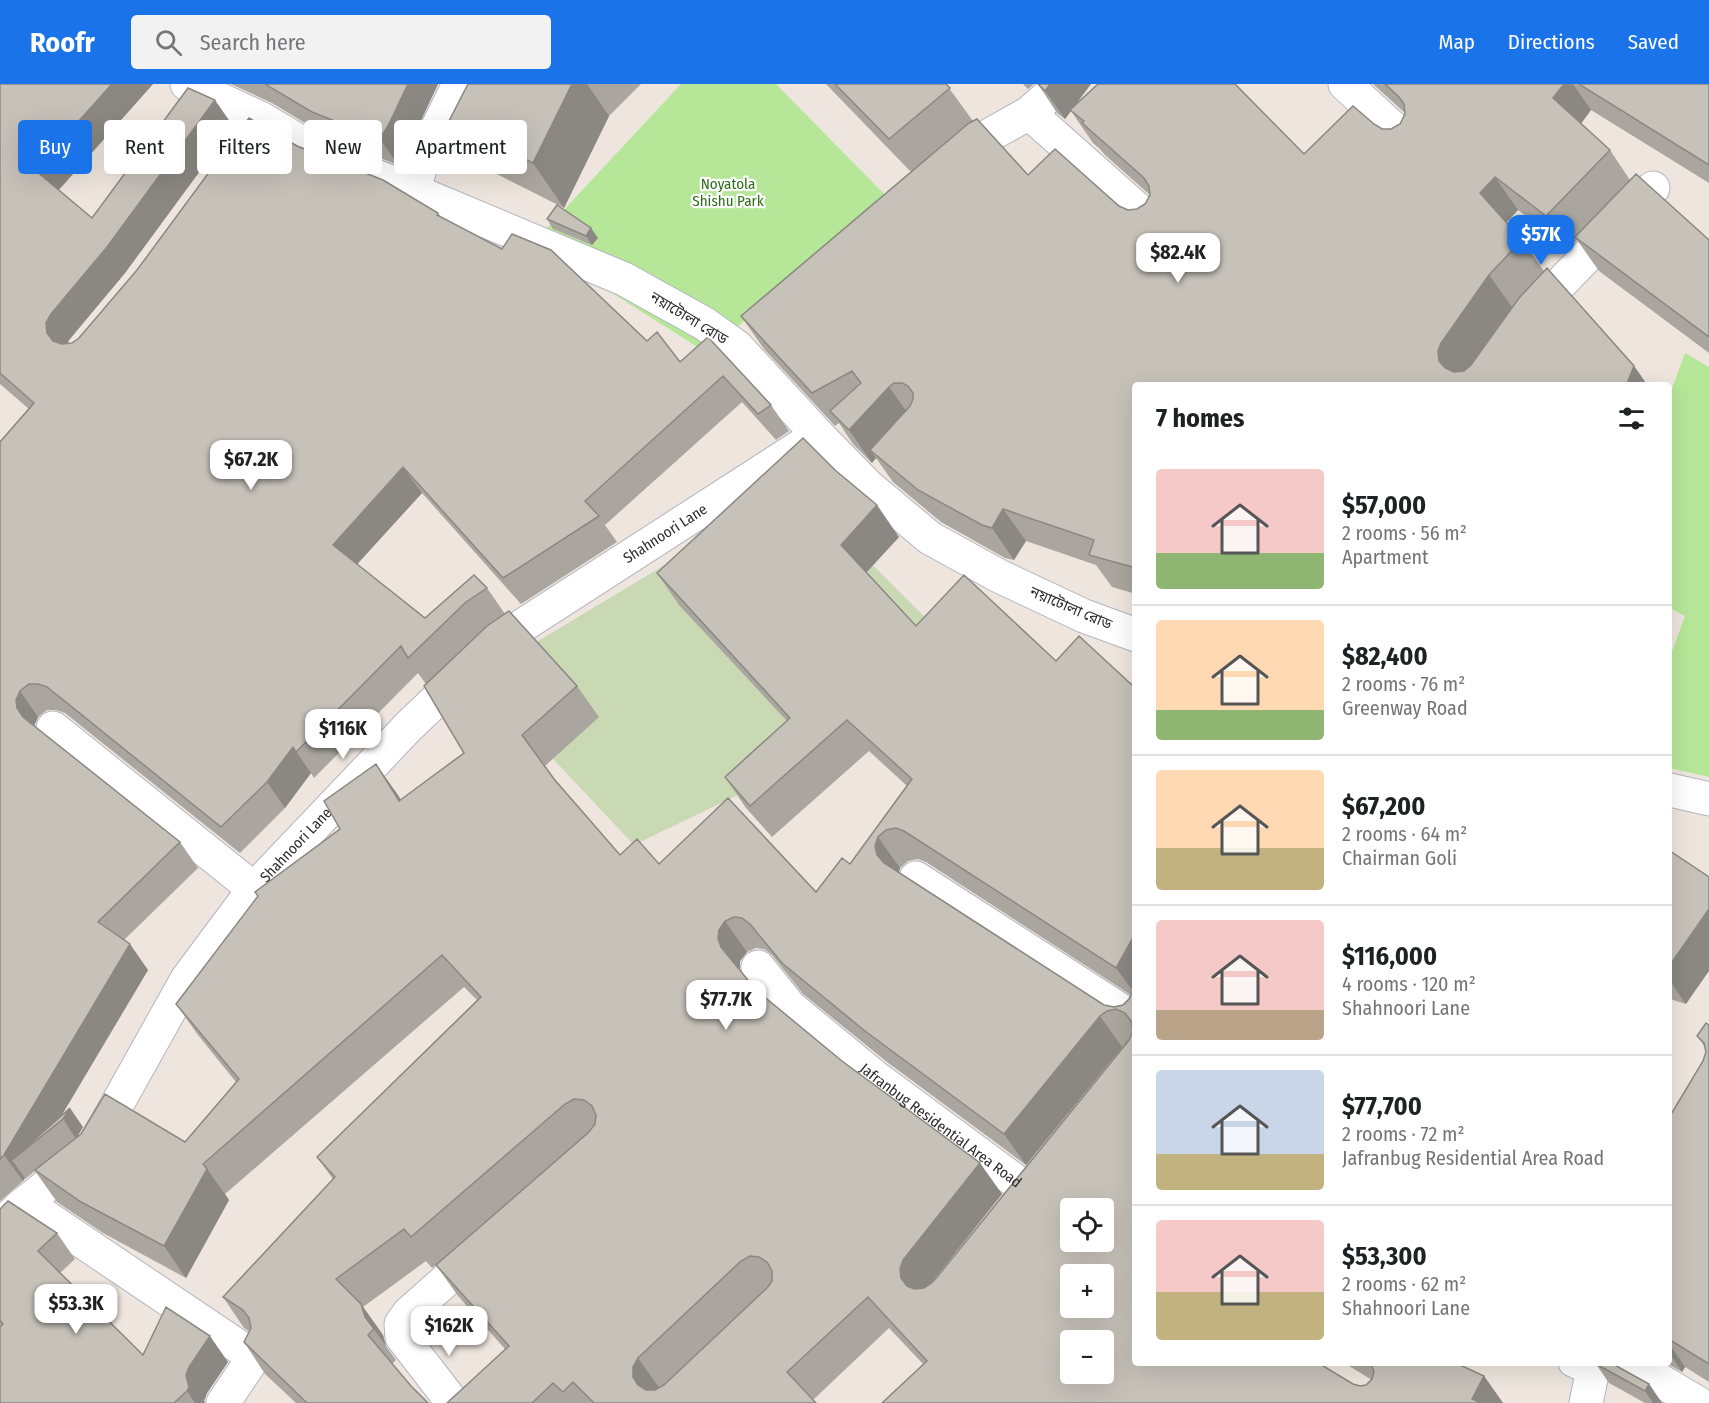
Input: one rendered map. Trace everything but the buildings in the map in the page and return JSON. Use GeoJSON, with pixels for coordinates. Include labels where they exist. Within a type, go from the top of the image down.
{"type":"FeatureCollection","features":[{"type":"Feature","properties":{"kind":"street","name":"নয়াটোলা রোড"},"geometry":{"type":"LineString","coordinates":[[187,84],[262,119],[322,155],[624,279],[705,324],[737,346],[818,435],[876,479],[930,538],[999,576],[1084,616],[1132,634]]}},
{"type":"Feature","properties":{"kind":"street"},"geometry":{"type":"LineString","coordinates":[[414,191],[424,159],[459,84]]}},
{"type":"Feature","properties":{"kind":"street"},"geometry":{"type":"LineString","coordinates":[[930,184],[981,140],[1029,113],[1062,84]]}},
{"type":"Feature","properties":{"kind":"street"},"geometry":{"type":"LineString","coordinates":[[1345,84],[1409,143]]}},
{"type":"Feature","properties":{"kind":"street"},"geometry":{"type":"LineString","coordinates":[[1029,113],[1154,224]]}},
{"type":"Feature","properties":{"kind":"street"},"geometry":{"type":"LineString","coordinates":[[1482,382],[1527,318],[1653,188]]}},
{"type":"Feature","properties":{"kind":"street"},"geometry":{"type":"LineString","coordinates":[[737,346],[763,324]]}},
{"type":"Feature","properties":{"kind":"street","name":"Shahnoori Lane"},"geometry":{"type":"LineString","coordinates":[[10,1216],[91,1151],[188,979],[254,889],[408,728],[498,642],[818,435]]}},
{"type":"Feature","properties":{"kind":"street"},"geometry":{"type":"LineString","coordinates":[[53,728],[254,889]]}},
{"type":"Feature","properties":{"kind":"street"},"geometry":{"type":"LineString","coordinates":[[1672,790],[1709,799]]}},
{"type":"Feature","properties":{"kind":"street"},"geometry":{"type":"LineString","coordinates":[[916,878],[1132,1017]]}},
{"type":"Feature","properties":{"kind":"street","name":"Jafranbug Residential Area Road"},"geometry":{"type":"LineString","coordinates":[[759,967],[790,1007],[1021,1200],[1064,1147]]}},
{"type":"Feature","properties":{"kind":"street"},"geometry":{"type":"LineString","coordinates":[[10,1216],[34,1209],[254,1357],[223,1403]]}},
{"type":"Feature","properties":{"kind":"street"},"geometry":{"type":"LineString","coordinates":[[453,1403],[402,1337],[401,1324],[409,1312],[501,1233]]}},
{"type":"Feature","properties":{"kind":"street"},"geometry":{"type":"LineString","coordinates":[[1635,1366],[1698,1403]]}},
{"type":"Feature","properties":{"kind":"green space","name":"Noyatola Shishu Park"},"geometry":{"type":"Polygon","coordinates":[[[681,84],[776,84],[888,198],[707,353],[533,243],[681,84]]]}},
{"type":"Feature","properties":{"kind":"green space"},"geometry":{"type":"Polygon","coordinates":[[[1685,353],[1709,367],[1709,777],[1672,768],[1672,652],[1685,616],[1672,609],[1672,389],[1685,353]]]}},
{"type":"Feature","properties":{"kind":"green space"},"geometry":{"type":"Polygon","coordinates":[[[794,487],[930,622],[810,760],[634,845],[477,678],[794,487]]]}}]}
